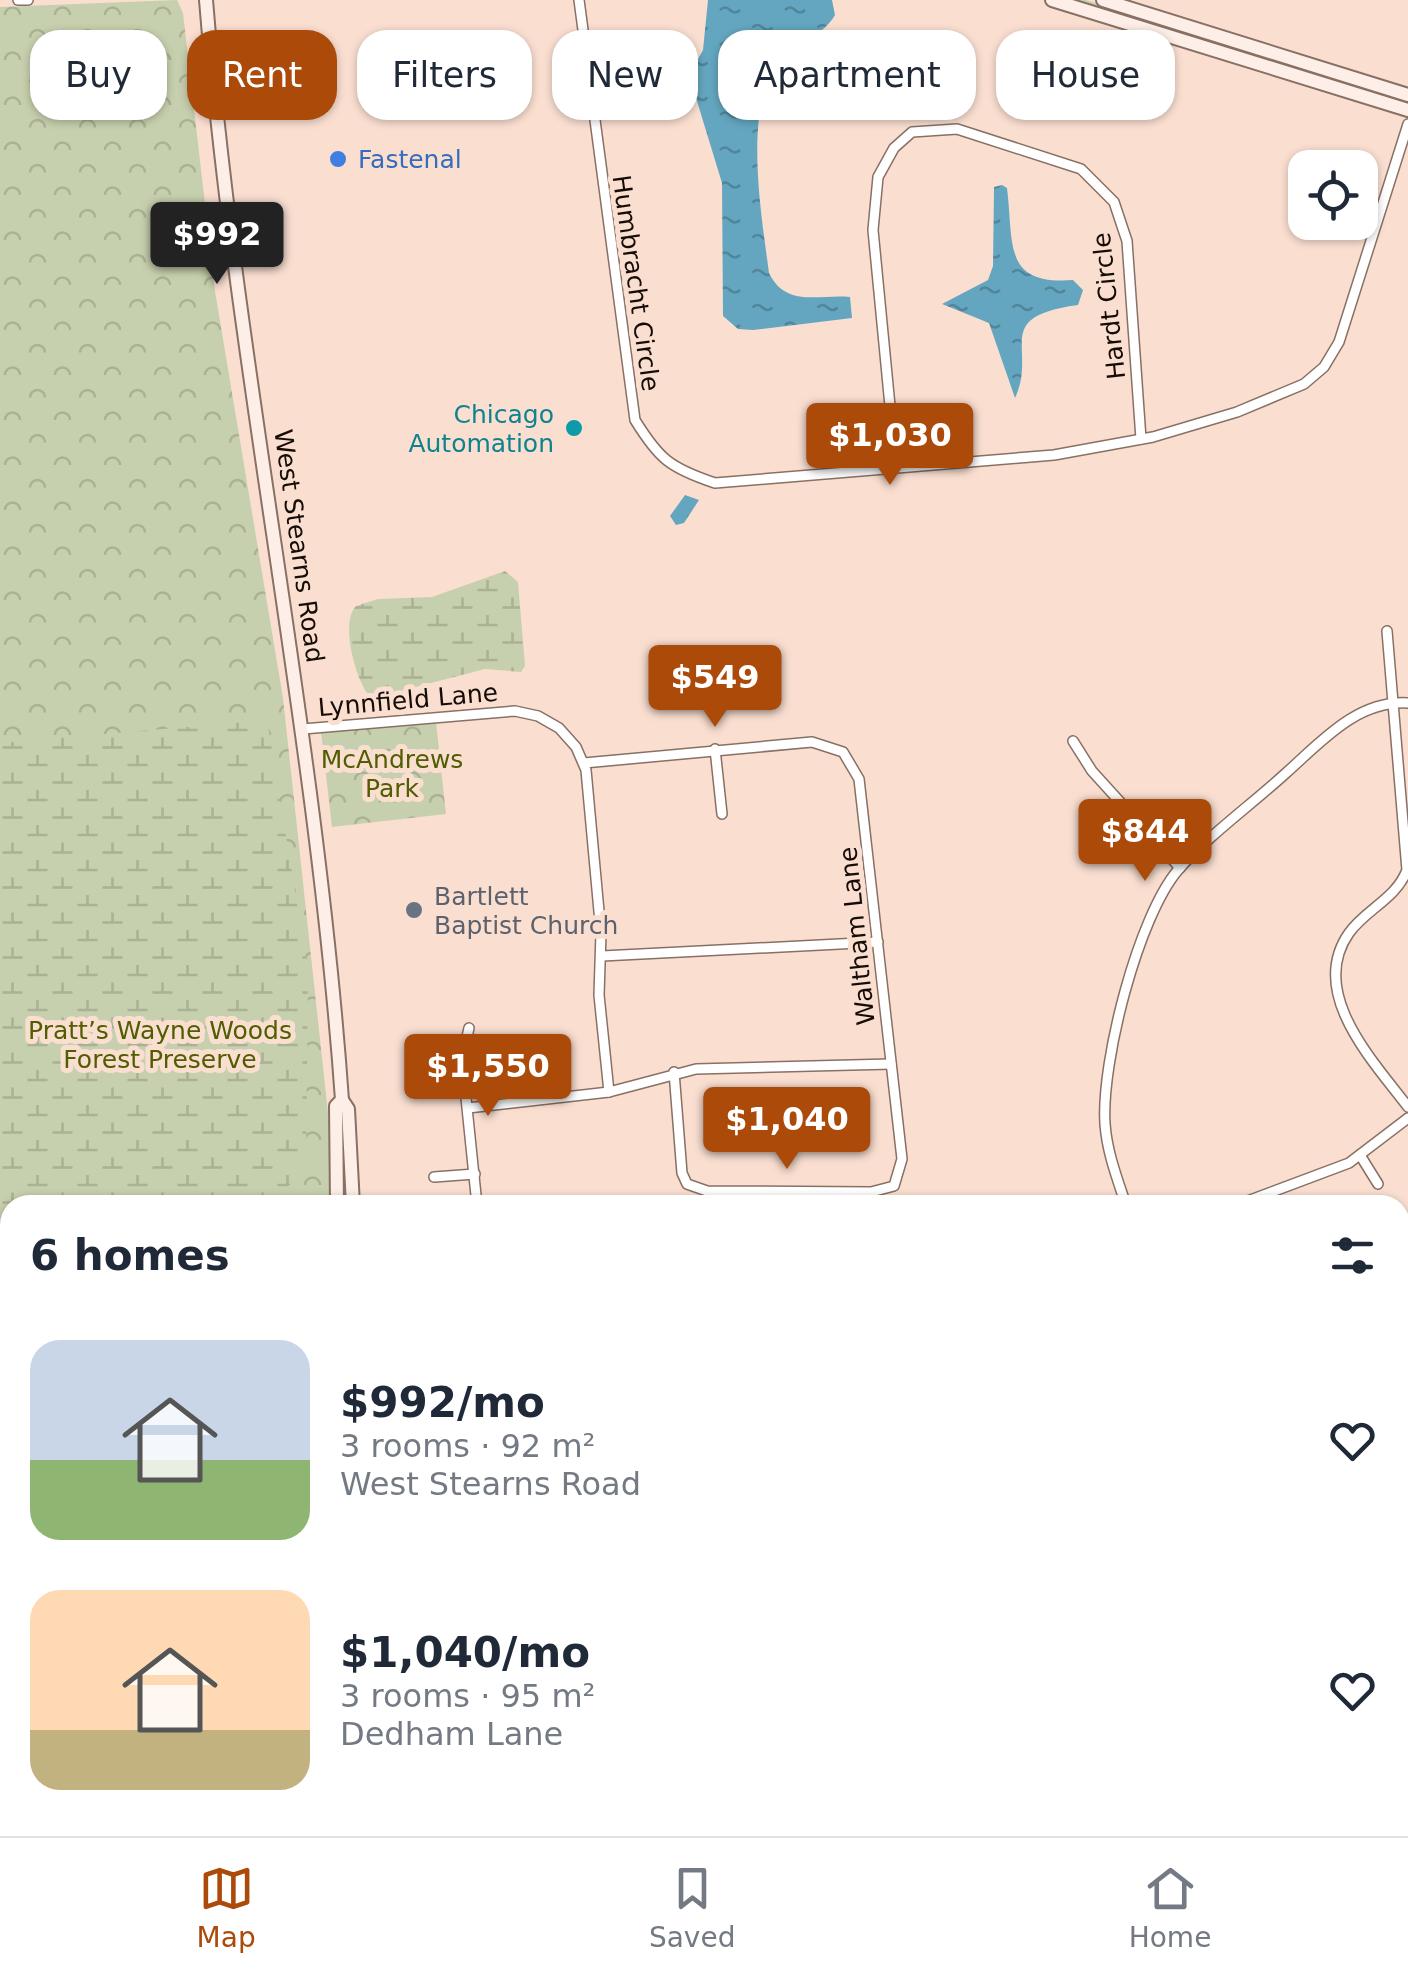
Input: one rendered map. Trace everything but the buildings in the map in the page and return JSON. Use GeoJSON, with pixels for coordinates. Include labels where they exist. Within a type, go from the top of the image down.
{"type":"FeatureCollection","features":[{"type":"Feature","properties":{"kind":"main road","name":"West Stearns Road"},"geometry":{"type":"LineString","coordinates":[[206,0],[238,284],[327,920],[342,1100],[348,1109],[352,1195]]}},
{"type":"Feature","properties":{"kind":"main road"},"geometry":{"type":"LineString","coordinates":[[1052,0],[1408,110]]}},
{"type":"Feature","properties":{"kind":"main road"},"geometry":{"type":"LineString","coordinates":[[1103,0],[1408,94]]}},
{"type":"Feature","properties":{"kind":"main road","name":"West Stearns Road"},"geometry":{"type":"LineString","coordinates":[[338,1195],[336,1106],[342,1100]]}},
{"type":"Feature","properties":{"kind":"street"},"geometry":{"type":"LineString","coordinates":[[18,0],[28,0]]}},
{"type":"Feature","properties":{"kind":"street","name":"Humbracht Circle"},"geometry":{"type":"LineString","coordinates":[[579,0],[636,420],[656,455],[680,472],[714,483],[1054,455],[1141,439],[1289,391],[1324,367],[1339,342],[1408,124]]}},
{"type":"Feature","properties":{"kind":"street","name":"Hardt Circle"},"geometry":{"type":"LineString","coordinates":[[896,468],[872,230],[878,177],[894,148],[912,132],[957,129],[1081,169],[1114,202],[1126,242],[1141,439]]}},
{"type":"Feature","properties":{"kind":"street"},"geometry":{"type":"LineString","coordinates":[[1387,631],[1407,870],[1399,888],[1350,932],[1340,952],[1337,984],[1350,1028],[1408,1107]]}},
{"type":"Feature","properties":{"kind":"street"},"geometry":{"type":"LineString","coordinates":[[1123,1195],[1106,1138],[1107,1083],[1139,942],[1152,911],[1180,868],[1336,729],[1358,714],[1393,702],[1408,702]]}},
{"type":"Feature","properties":{"kind":"street","name":"Lynnfield Lane"},"geometry":{"type":"LineString","coordinates":[[303,729],[522,712],[559,728],[584,763]]}},
{"type":"Feature","properties":{"kind":"street"},"geometry":{"type":"LineString","coordinates":[[1074,741],[1092,771],[1180,868]]}},
{"type":"Feature","properties":{"kind":"street","name":"Waltham Lane"},"geometry":{"type":"LineString","coordinates":[[674,1072],[682,1173],[687,1184],[707,1190],[871,1192],[894,1186],[902,1159],[861,786],[844,752],[812,742],[715,749]]}},
{"type":"Feature","properties":{"kind":"street"},"geometry":{"type":"LineString","coordinates":[[609,1092],[599,987],[602,956],[584,763],[715,749],[722,814]]}},
{"type":"Feature","properties":{"kind":"street"},"geometry":{"type":"LineString","coordinates":[[602,956],[878,942]]}},
{"type":"Feature","properties":{"kind":"street"},"geometry":{"type":"LineString","coordinates":[[469,1028],[462,1059],[476,1195]]}},
{"type":"Feature","properties":{"kind":"street"},"geometry":{"type":"LineString","coordinates":[[468,1108],[609,1092],[674,1072],[891,1064]]}},
{"type":"Feature","properties":{"kind":"street"},"geometry":{"type":"LineString","coordinates":[[1273,1195],[1360,1155],[1408,1118]]}},
{"type":"Feature","properties":{"kind":"street"},"geometry":{"type":"LineString","coordinates":[[1360,1155],[1378,1184]]}},
{"type":"Feature","properties":{"kind":"street"},"geometry":{"type":"LineString","coordinates":[[434,1177],[475,1174]]}},
{"type":"Feature","properties":{"kind":"green space","name":"Pratt’s Wayne Woods Forest Preserve"},"geometry":{"type":"Polygon","coordinates":[[[177,0],[183,13],[187,48],[187,120],[195,120],[215,291],[283,698],[337,1195],[0,1195],[0,7],[177,0]]]}},
{"type":"Feature","properties":{"kind":"green space"},"geometry":{"type":"Polygon","coordinates":[[[1069,0],[1086,0],[1308,70],[1175,30],[1069,0]]]}},
{"type":"Feature","properties":{"kind":"green space"},"geometry":{"type":"Polygon","coordinates":[[[505,571],[518,582],[525,666],[521,672],[485,669],[385,695],[367,693],[354,662],[349,636],[351,614],[356,606],[378,599],[432,597],[505,571]]]}},
{"type":"Feature","properties":{"kind":"green space"},"geometry":{"type":"Polygon","coordinates":[[[267,720],[308,970],[306,1159],[294,1182],[274,1195],[0,1195],[0,743],[267,720]]]}},
{"type":"Feature","properties":{"kind":"green space","name":"McAndrews Park"},"geometry":{"type":"Polygon","coordinates":[[[436,722],[446,814],[332,827],[321,732],[436,722]]]}},
{"type":"Feature","properties":{"kind":"water"},"geometry":{"type":"Polygon","coordinates":[[[708,0],[832,0],[835,15],[822,30],[718,30],[718,120],[759,120],[763,226],[769,273],[776,284],[804,297],[850,297],[852,318],[753,330],[738,329],[723,316],[722,183],[698,104],[698,59],[703,50],[708,0]]]}},
{"type":"Feature","properties":{"kind":"water"},"geometry":{"type":"Polygon","coordinates":[[[994,187],[1007,188],[1012,243],[1023,268],[1050,280],[1073,280],[1083,290],[1078,305],[1051,310],[1025,327],[1021,380],[1015,398],[989,323],[942,304],[988,280],[993,266],[994,187]]]}},
{"type":"Feature","properties":{"kind":"water"},"geometry":{"type":"Polygon","coordinates":[[[685,495],[699,500],[684,523],[676,525],[670,516],[685,495]]]}},
{"type":"Feature","properties":{"kind":"place","name":"Fastenal"},"geometry":{"type":"Point","coordinates":[338,159]}},
{"type":"Feature","properties":{"kind":"place","name":"Chicago Automation"},"geometry":{"type":"Point","coordinates":[574,428]}},
{"type":"Feature","properties":{"kind":"place","name":"Bartlett Baptist Church"},"geometry":{"type":"Point","coordinates":[414,910]}}]}
